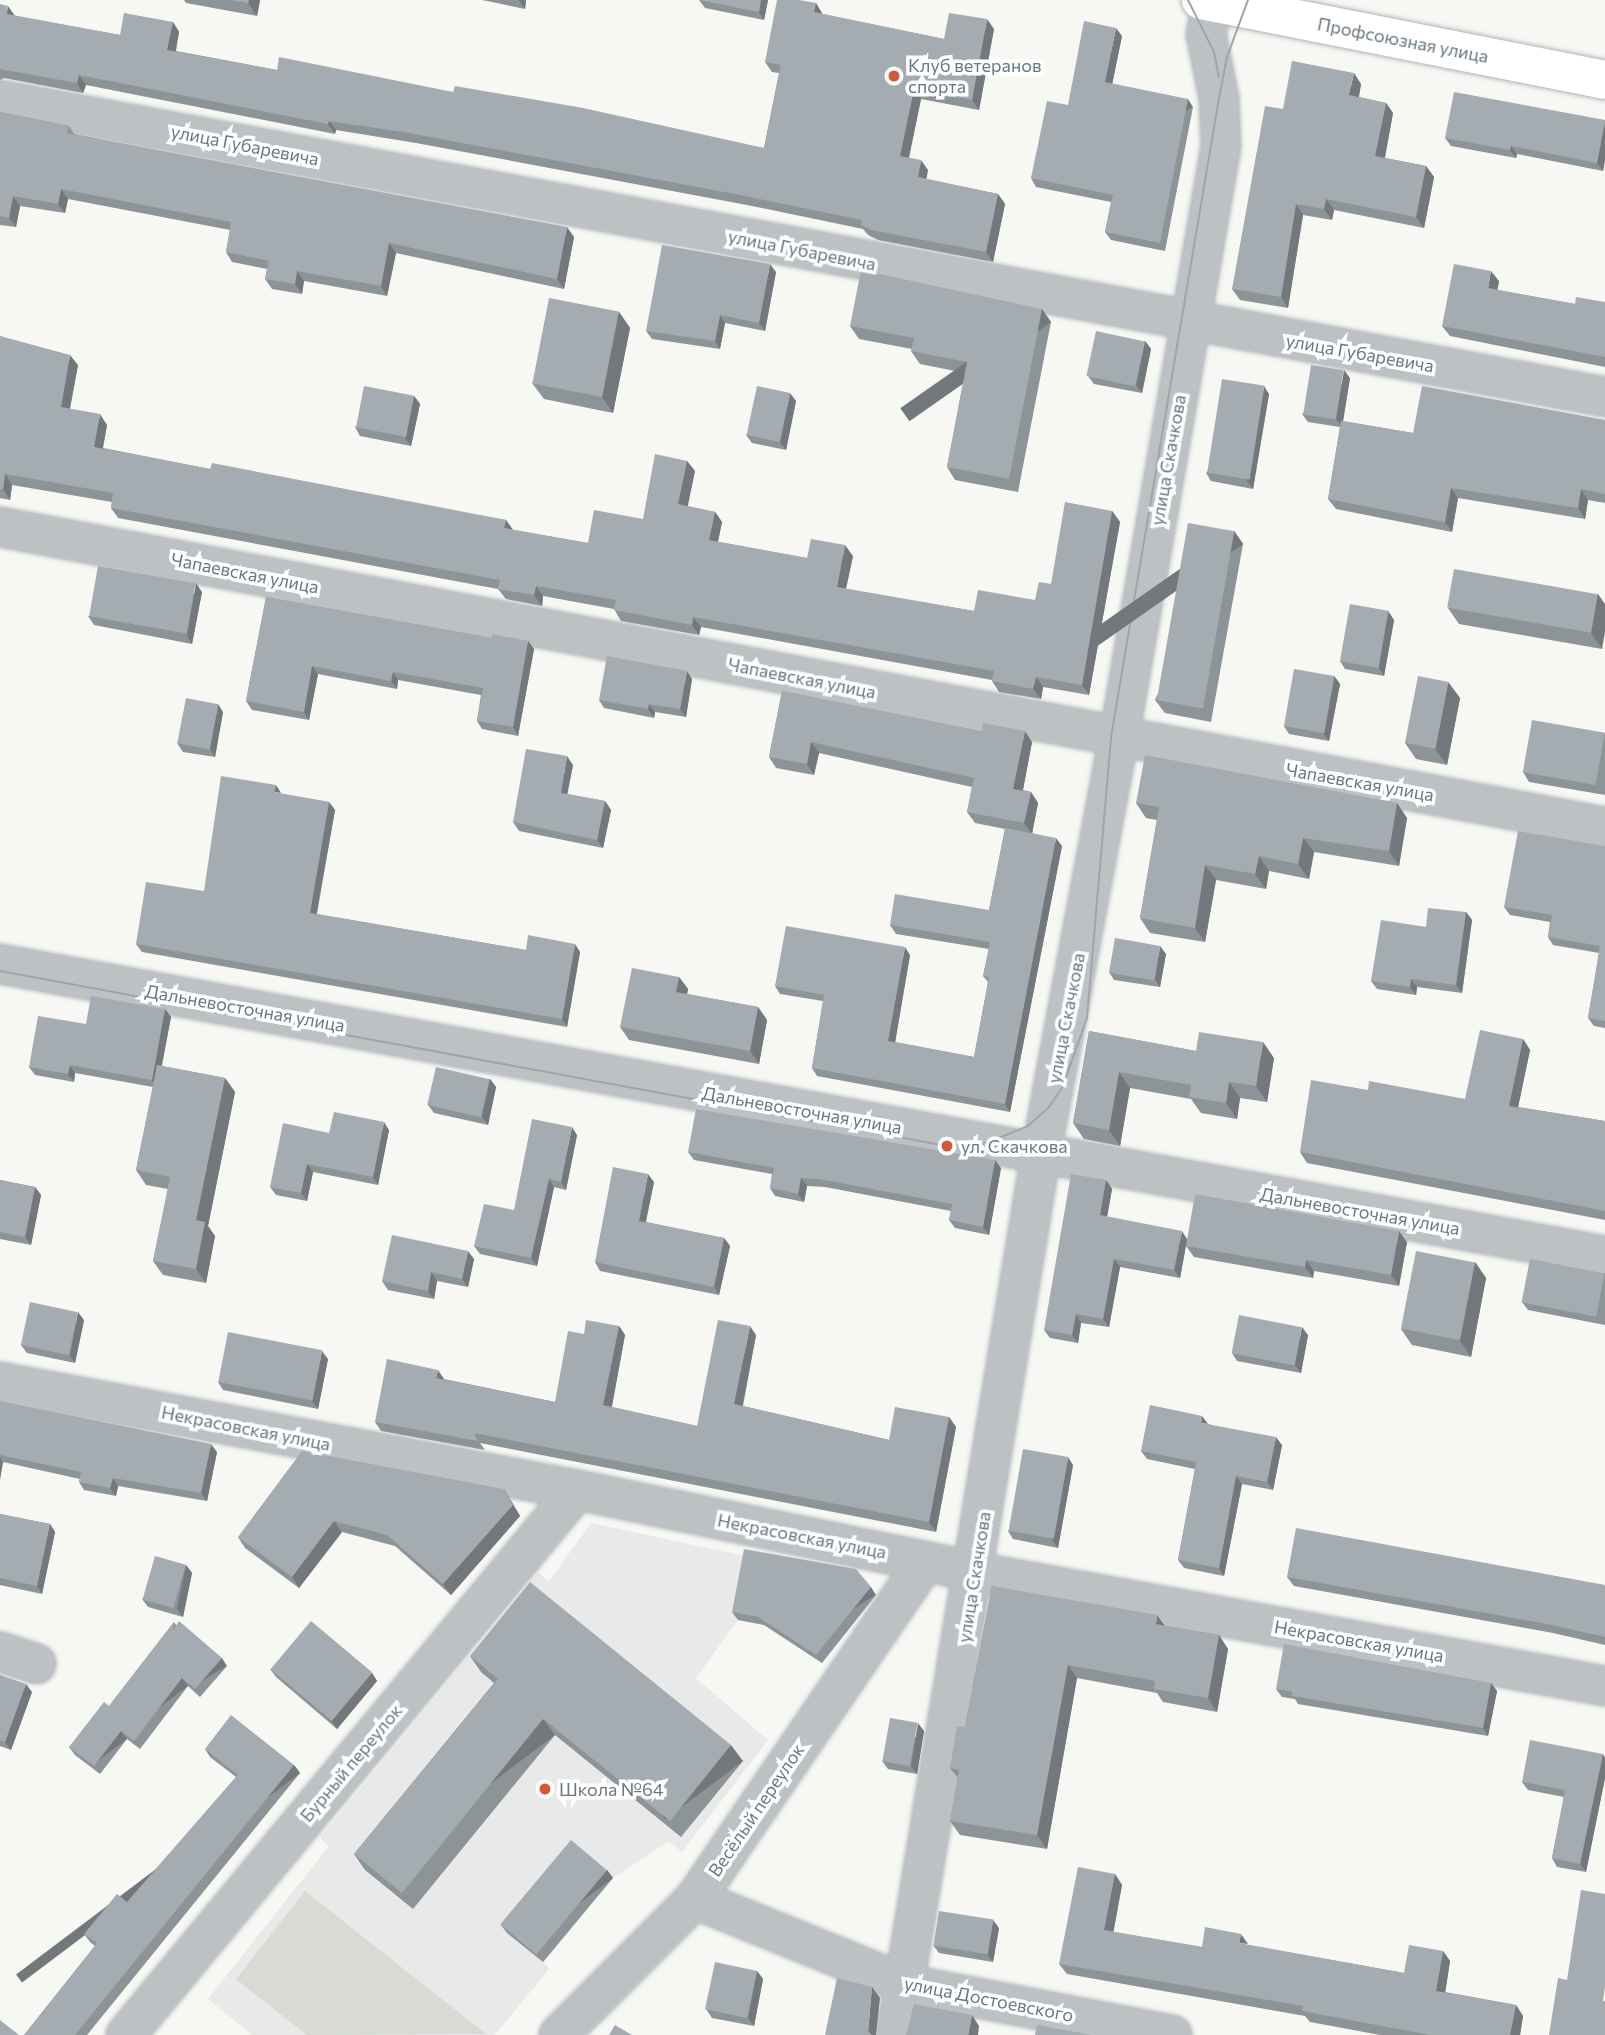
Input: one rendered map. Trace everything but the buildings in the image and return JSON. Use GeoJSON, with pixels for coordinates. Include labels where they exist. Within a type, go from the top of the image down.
{"type":"FeatureCollection","features":[{"type":"Feature","properties":{"kind":"main road","name":"Профсоюзная улица"},"geometry":{"type":"LineString","coordinates":[[1208,1],[1605,80]]}},
{"type":"Feature","properties":{"kind":"street","name":"улица Скачкова"},"geometry":{"type":"LineString","coordinates":[[896,2035],[975,1572],[1041,1153],[1119,738],[1221,146],[1219,97],[1206,34],[1208,1]]}},
{"type":"Feature","properties":{"kind":"street","name":"улица Губаревича"},"geometry":{"type":"LineString","coordinates":[[0,100],[1192,323],[1605,397]]}},
{"type":"Feature","properties":{"kind":"street","name":"Чапаевская улица"},"geometry":{"type":"LineString","coordinates":[[0,527],[1605,827]]}},
{"type":"Feature","properties":{"kind":"street","name":"Дальневосточная улица"},"geometry":{"type":"LineString","coordinates":[[0,964],[1605,1256]]}},
{"type":"Feature","properties":{"kind":"street","name":"Некрасовская улица"},"geometry":{"type":"LineString","coordinates":[[0,1382],[577,1490],[975,1572],[1605,1686]]}},
{"type":"Feature","properties":{"kind":"street","name":"Бурный переулок"},"geometry":{"type":"LineString","coordinates":[[126,2035],[577,1490]]}},
{"type":"Feature","properties":{"kind":"street","name":"Весёлый переулок"},"geometry":{"type":"LineString","coordinates":[[559,2035],[695,1899],[926,1562]]}},
{"type":"Feature","properties":{"kind":"street"},"geometry":{"type":"LineString","coordinates":[[0,1653],[36,1664]]}},
{"type":"Feature","properties":{"kind":"street","name":"улица Достоевского"},"geometry":{"type":"LineString","coordinates":[[695,1899],[904,1984],[1172,2035]]}},
{"type":"Feature","properties":{"kind":"shaded area","name":"Школа №64"},"geometry":{"type":"Polygon","coordinates":[[[591,1523],[750,1557],[738,1620],[696,1678],[768,1740],[682,1852],[669,1841],[613,1878],[544,1962],[549,1969],[495,2035],[252,2035],[208,1999],[329,1846],[320,1838],[538,1573],[549,1581],[591,1523]]]}},
{"type":"Feature","properties":{"kind":"shaded area"},"geometry":{"type":"Polygon","coordinates":[[[305,1891],[486,2034],[307,2035],[236,1979],[305,1891]]]}},
{"type":"Feature","properties":{"kind":"tram line"},"geometry":{"type":"LineString","coordinates":[[1188,0],[1214,52],[1219,77]]}},
{"type":"Feature","properties":{"kind":"tram line"},"geometry":{"type":"LineString","coordinates":[[0,971],[947,1146],[986,1143],[1028,1126],[1049,1107],[1063,1086],[1087,1018],[1111,737],[1219,98],[1227,57],[1248,0]]}},
{"type":"Feature","properties":{"kind":"place","name":"Клуб ветеранов спорта"},"geometry":{"type":"Point","coordinates":[894,76]}},
{"type":"Feature","properties":{"kind":"place","name":"ул. Скачкова"},"geometry":{"type":"Point","coordinates":[947,1146]}},
{"type":"Feature","properties":{"kind":"place","name":"Школа №64"},"geometry":{"type":"Point","coordinates":[545,1789]}}]}
